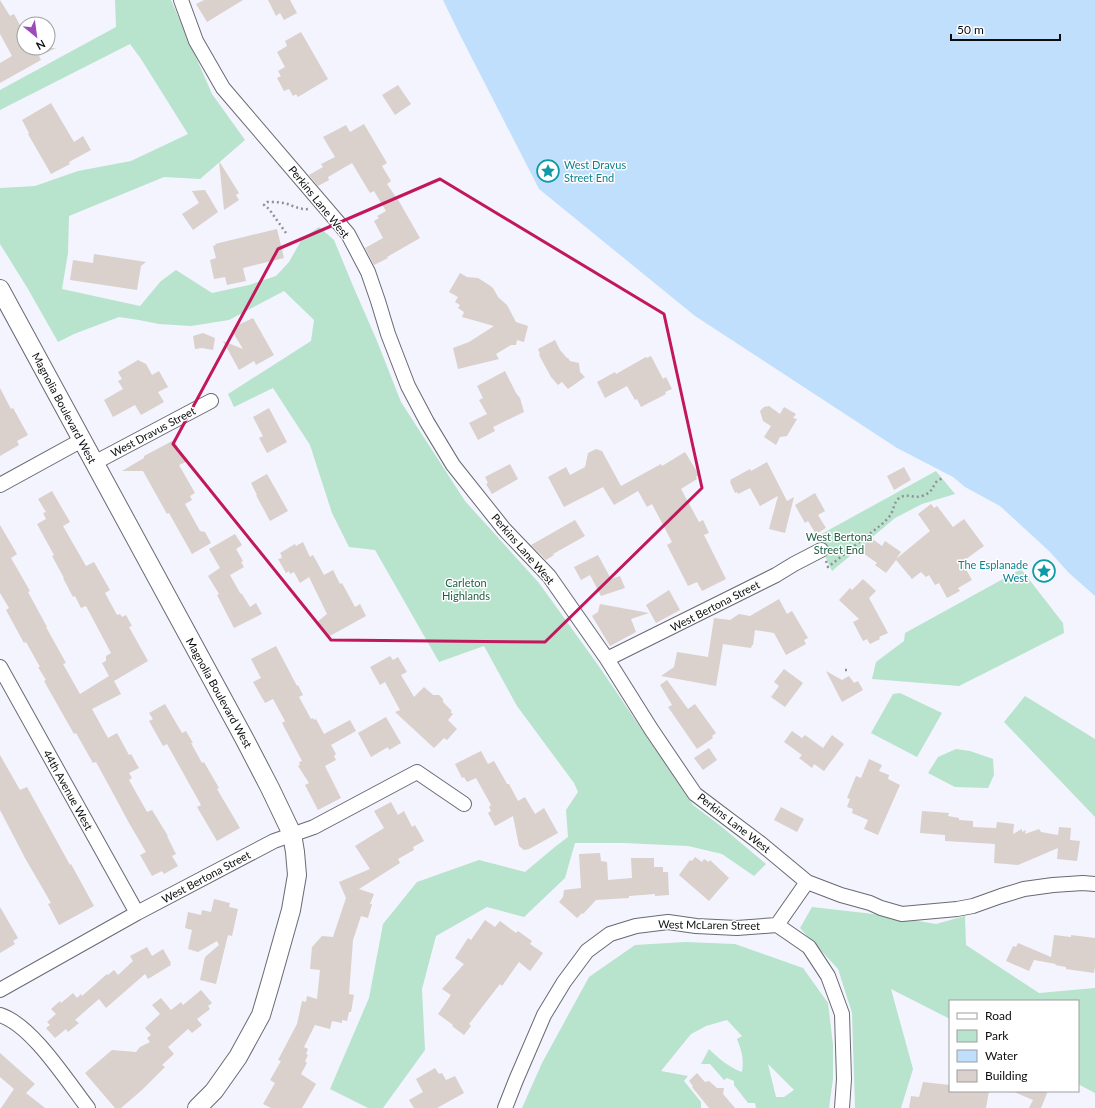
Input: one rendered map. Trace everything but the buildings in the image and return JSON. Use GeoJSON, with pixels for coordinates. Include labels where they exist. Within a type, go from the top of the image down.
{"type":"FeatureCollection","features":[{"type":"Feature","properties":{"kind":"street","name":"Perkins Lane West"},"geometry":{"type":"LineString","coordinates":[[181,0],[196,42],[223,88],[348,234],[368,272],[388,334],[408,386],[453,466],[504,529],[549,576],[607,659],[651,729],[695,794],[760,843],[807,882],[841,895],[902,914],[973,906],[1001,896],[1053,885],[1083,883],[1095,884]]}},
{"type":"Feature","properties":{"kind":"street","name":"Magnolia Boulevard West"},"geometry":{"type":"LineString","coordinates":[[0,289],[244,738],[292,834],[297,875],[291,910],[261,1015],[238,1057],[214,1091],[197,1108]]}},
{"type":"Feature","properties":{"kind":"street","name":"West Dravus Street"},"geometry":{"type":"LineString","coordinates":[[94,463],[211,401]]}},
{"type":"Feature","properties":{"kind":"street"},"geometry":{"type":"LineString","coordinates":[[0,485],[82,440]]}},
{"type":"Feature","properties":{"kind":"street","name":"West Bertona Street"},"geometry":{"type":"LineString","coordinates":[[607,659],[776,575],[821,550]]}},
{"type":"Feature","properties":{"kind":"street","name":"44th Avenue West"},"geometry":{"type":"LineString","coordinates":[[0,667],[137,913]]}},
{"type":"Feature","properties":{"kind":"street","name":"West Bertona Street"},"geometry":{"type":"LineString","coordinates":[[0,990],[137,913],[274,841],[314,827],[416,772],[464,804]]}},
{"type":"Feature","properties":{"kind":"street"},"geometry":{"type":"LineString","coordinates":[[807,882],[777,925],[809,947],[828,976],[842,1014],[844,1079],[842,1108]]}},
{"type":"Feature","properties":{"kind":"street","name":"West McLaren Street"},"geometry":{"type":"LineString","coordinates":[[505,1108],[544,1015],[564,982],[587,950],[610,934],[636,926],[668,922],[696,926],[737,928],[777,925]]}},
{"type":"Feature","properties":{"kind":"street"},"geometry":{"type":"LineString","coordinates":[[0,1015],[27,1032],[45,1052],[88,1108]]}},
{"type":"Feature","properties":{"kind":"path"},"geometry":{"type":"LineString","coordinates":[[286,233],[269,209],[264,205],[267,202],[284,203],[304,209],[315,208],[323,205]]}},
{"type":"Feature","properties":{"kind":"path"},"geometry":{"type":"LineString","coordinates":[[828,567],[889,517],[895,503],[899,498],[902,496],[918,498],[923,496],[931,491],[935,483],[942,478]]}},
{"type":"Feature","properties":{"kind":"highlighted area"},"geometry":{"type":"Polygon","coordinates":[[[440,179],[664,314],[702,488],[545,642],[331,640],[173,444],[278,249],[440,179]]]}},
{"type":"Feature","properties":{"kind":"green space","name":"Carleton Highlands"},"geometry":{"type":"Polygon","coordinates":[[[115,0],[171,0],[212,94],[245,140],[200,179],[164,177],[69,216],[68,253],[62,289],[140,306],[161,281],[176,270],[212,293],[249,285],[276,276],[289,262],[302,239],[319,227],[334,240],[401,402],[465,501],[539,583],[598,665],[693,805],[766,864],[754,876],[722,854],[688,846],[624,843],[575,843],[565,878],[524,917],[487,907],[436,936],[422,989],[425,1050],[383,1108],[368,1108],[330,1089],[369,998],[383,924],[417,882],[479,860],[525,872],[568,837],[566,810],[578,792],[574,783],[517,706],[484,646],[439,662],[375,550],[349,547],[332,513],[310,445],[273,388],[234,407],[228,394],[311,341],[314,320],[284,291],[229,320],[191,326],[159,324],[119,317],[74,334],[58,342],[0,244],[0,188],[35,186],[78,171],[131,161],[188,134],[130,44],[0,110],[0,90],[116,27],[115,0]]]}},
{"type":"Feature","properties":{"kind":"green space","name":"West Bertona Street End"},"geometry":{"type":"Polygon","coordinates":[[[936,471],[955,494],[922,504],[895,518],[832,571],[816,537],[936,471]]]}},
{"type":"Feature","properties":{"kind":"green space"},"geometry":{"type":"Polygon","coordinates":[[[1021,569],[1063,623],[1064,633],[959,686],[872,679],[876,662],[904,641],[905,633],[1021,569]]]}},
{"type":"Feature","properties":{"kind":"green space"},"geometry":{"type":"Polygon","coordinates":[[[900,693],[942,713],[917,757],[871,733],[893,694],[900,693]]]}},
{"type":"Feature","properties":{"kind":"green space"},"geometry":{"type":"Polygon","coordinates":[[[1025,696],[1095,739],[1095,817],[1004,722],[1025,696]]]}},
{"type":"Feature","properties":{"kind":"green space"},"geometry":{"type":"Polygon","coordinates":[[[956,749],[970,751],[993,759],[994,775],[988,788],[955,787],[928,773],[938,757],[956,749]]]}},
{"type":"Feature","properties":{"kind":"green space"},"geometry":{"type":"Polygon","coordinates":[[[812,907],[882,915],[936,924],[965,916],[966,945],[1039,993],[1095,988],[1095,1093],[1079,1085],[1079,1000],[949,1000],[949,1018],[891,989],[913,1069],[901,1108],[855,1108],[852,1013],[838,969],[800,928],[812,907]]]}},
{"type":"Feature","properties":{"kind":"green space"},"geometry":{"type":"Polygon","coordinates":[[[685,942],[735,944],[803,968],[828,1003],[833,1045],[833,1079],[829,1108],[756,1108],[755,1103],[748,1103],[734,1085],[734,1081],[727,1078],[724,1080],[710,1064],[701,1064],[709,1049],[724,1062],[742,1072],[742,1055],[737,1039],[742,1036],[727,1020],[706,1026],[691,1034],[661,1071],[688,1076],[684,1081],[701,1102],[701,1108],[522,1108],[542,1063],[589,977],[635,945],[685,942]],[[768,1064],[776,1097],[784,1097],[794,1090],[768,1064]]]}},
{"type":"Feature","properties":{"kind":"water"},"geometry":{"type":"Polygon","coordinates":[[[443,0],[1095,0],[1095,596],[1000,506],[965,487],[953,477],[897,448],[695,316],[539,189],[443,0]]]}},
{"type":"Feature","properties":{"kind":"place","name":"West Dravus Street End"},"geometry":{"type":"Point","coordinates":[548,171]}},
{"type":"Feature","properties":{"kind":"place","name":"The Esplanade West"},"geometry":{"type":"Point","coordinates":[1044,571]}}]}
